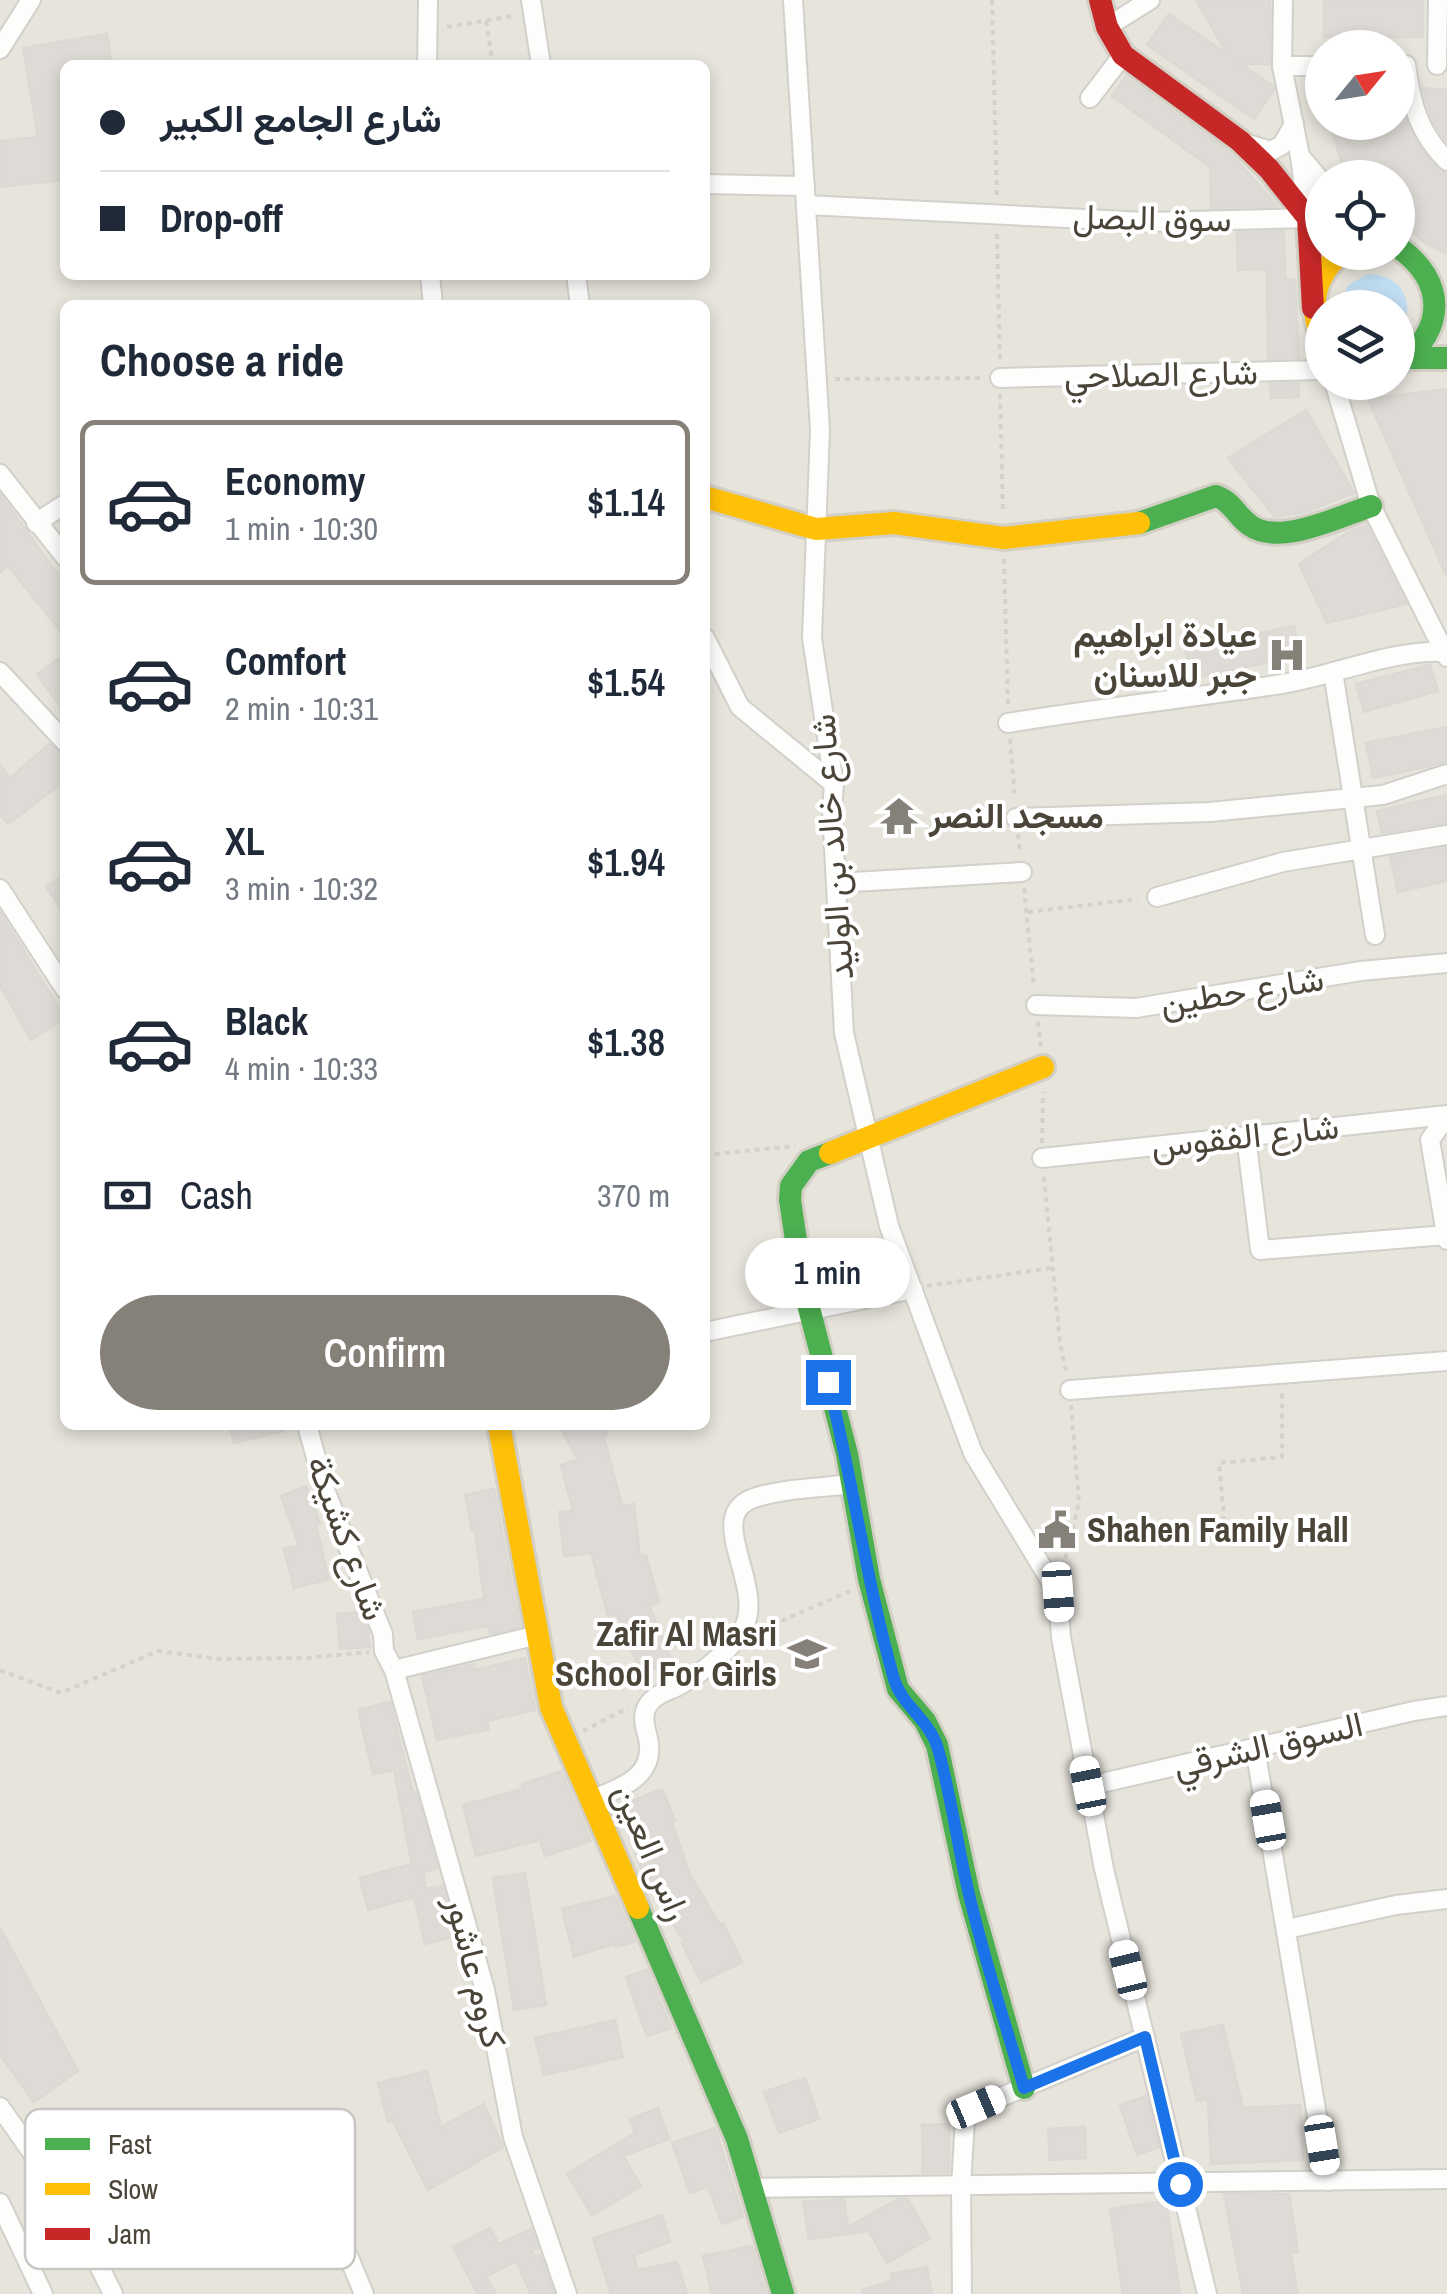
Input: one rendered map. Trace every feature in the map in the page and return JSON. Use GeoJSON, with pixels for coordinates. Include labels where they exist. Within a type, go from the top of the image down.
{"type":"FeatureCollection","features":[{"type":"Feature","properties":{"kind":"street"},"geometry":{"type":"LineString","coordinates":[[0,49],[31,0]]}},
{"type":"Feature","properties":{"kind":"street"},"geometry":{"type":"LineString","coordinates":[[427,60],[428,0]]}},
{"type":"Feature","properties":{"kind":"street"},"geometry":{"type":"LineString","coordinates":[[531,0],[540,60]]}},
{"type":"Feature","properties":{"kind":"street","name":"شارع خالد بن الوليد"},"geometry":{"type":"LineString","coordinates":[[793,0],[820,430],[812,638],[834,784],[832,812],[844,1033],[889,1226],[973,1454],[1058,1592],[1061,1637],[1088,1786]]}},
{"type":"Feature","properties":{"kind":"street"},"geometry":{"type":"LineString","coordinates":[[1100,0],[1107,27],[1123,55],[1240,141],[1305,214]]}},
{"type":"Feature","properties":{"kind":"street"},"geometry":{"type":"LineString","coordinates":[[1107,27],[1150,0]]}},
{"type":"Feature","properties":{"kind":"street"},"geometry":{"type":"LineString","coordinates":[[1284,0],[1282,66],[1305,195]]}},
{"type":"Feature","properties":{"kind":"street"},"geometry":{"type":"LineString","coordinates":[[1415,65],[1442,65],[1438,0]]}},
{"type":"Feature","properties":{"kind":"street"},"geometry":{"type":"LineString","coordinates":[[1090,98],[1123,55]]}},
{"type":"Feature","properties":{"kind":"street"},"geometry":{"type":"LineString","coordinates":[[1282,66],[1305,66]]}},
{"type":"Feature","properties":{"kind":"street"},"geometry":{"type":"LineString","coordinates":[[1415,113],[1423,135],[1447,161]]}},
{"type":"Feature","properties":{"kind":"street"},"geometry":{"type":"LineString","coordinates":[[1240,141],[1271,151],[1282,145],[1294,124]]}},
{"type":"Feature","properties":{"kind":"street"},"geometry":{"type":"LineString","coordinates":[[1300,156],[1305,162]]}},
{"type":"Feature","properties":{"kind":"street","name":"سوق البصل"},"geometry":{"type":"LineString","coordinates":[[710,185],[997,214],[1146,222],[1305,218]]}},
{"type":"Feature","properties":{"kind":"street"},"geometry":{"type":"LineString","coordinates":[[1415,254],[1447,270]]}},
{"type":"Feature","properties":{"kind":"street"},"geometry":{"type":"LineString","coordinates":[[1415,259],[1427,268],[1436,287],[1439,307],[1435,327],[1425,345],[1415,353]]}},
{"type":"Feature","properties":{"kind":"street"},"geometry":{"type":"LineString","coordinates":[[1415,360],[1447,358]]}},
{"type":"Feature","properties":{"kind":"street","name":"شارع الصلاحي"},"geometry":{"type":"LineString","coordinates":[[1000,378],[1305,370]]}},
{"type":"Feature","properties":{"kind":"street"},"geometry":{"type":"LineString","coordinates":[[1339,400],[1371,506],[1446,653]]}},
{"type":"Feature","properties":{"kind":"street"},"geometry":{"type":"LineString","coordinates":[[0,474],[60,551]]}},
{"type":"Feature","properties":{"kind":"street"},"geometry":{"type":"LineString","coordinates":[[710,499],[816,529],[894,523],[1004,538],[1132,524],[1216,496],[1227,498],[1252,529],[1273,535],[1371,506]]}},
{"type":"Feature","properties":{"kind":"street"},"geometry":{"type":"LineString","coordinates":[[36,523],[60,507]]}},
{"type":"Feature","properties":{"kind":"street"},"geometry":{"type":"LineString","coordinates":[[710,648],[740,706],[834,784]]}},
{"type":"Feature","properties":{"kind":"street"},"geometry":{"type":"LineString","coordinates":[[1008,723],[1286,684],[1416,650],[1446,653]]}},
{"type":"Feature","properties":{"kind":"street"},"geometry":{"type":"LineString","coordinates":[[0,672],[60,737]]}},
{"type":"Feature","properties":{"kind":"street"},"geometry":{"type":"LineString","coordinates":[[1334,672],[1376,934]]}},
{"type":"Feature","properties":{"kind":"street"},"geometry":{"type":"LineString","coordinates":[[1016,818],[1210,812],[1383,795],[1447,774]]}},
{"type":"Feature","properties":{"kind":"street"},"geometry":{"type":"LineString","coordinates":[[1158,897],[1283,862],[1447,834]]}},
{"type":"Feature","properties":{"kind":"street"},"geometry":{"type":"LineString","coordinates":[[836,883],[1022,872]]}},
{"type":"Feature","properties":{"kind":"street"},"geometry":{"type":"LineString","coordinates":[[0,889],[60,981]]}},
{"type":"Feature","properties":{"kind":"street","name":"شارع حطين"},"geometry":{"type":"LineString","coordinates":[[1036,1005],[1136,1008],[1361,971],[1447,963]]}},
{"type":"Feature","properties":{"kind":"street"},"geometry":{"type":"LineString","coordinates":[[1024,2088],[969,1894],[937,1745],[925,1721],[898,1689],[869,1579],[790,1200],[798,1172],[809,1161],[1043,1067]]}},
{"type":"Feature","properties":{"kind":"street"},"geometry":{"type":"LineString","coordinates":[[1246,1136],[1260,1250],[1447,1238],[1430,1140],[1447,1116]]}},
{"type":"Feature","properties":{"kind":"street","name":"شارع الفقوس"},"geometry":{"type":"LineString","coordinates":[[1042,1158],[1447,1116]]}},
{"type":"Feature","properties":{"kind":"street"},"geometry":{"type":"LineString","coordinates":[[710,1331],[912,1288]]}},
{"type":"Feature","properties":{"kind":"street"},"geometry":{"type":"LineString","coordinates":[[1070,1390],[1447,1361]]}},
{"type":"Feature","properties":{"kind":"street","name":"شارع كشيكة"},"geometry":{"type":"LineString","coordinates":[[308,1430],[331,1506],[383,1634],[384,1651]]}},
{"type":"Feature","properties":{"kind":"street","name":"راس العين"},"geometry":{"type":"LineString","coordinates":[[500,1430],[551,1706],[737,2139],[783,2294]]}},
{"type":"Feature","properties":{"kind":"street"},"geometry":{"type":"LineString","coordinates":[[591,1800],[628,1784],[643,1772],[650,1746],[644,1718],[649,1703],[701,1670],[730,1645],[744,1626],[750,1604],[732,1537],[738,1510],[756,1497],[852,1484]]}},
{"type":"Feature","properties":{"kind":"street"},"geometry":{"type":"LineString","coordinates":[[394,1670],[538,1635]]}},
{"type":"Feature","properties":{"kind":"street","name":"كروم عاشور"},"geometry":{"type":"LineString","coordinates":[[384,1651],[394,1670],[485,1990],[513,2137],[567,2294]]}},
{"type":"Feature","properties":{"kind":"street","name":"السوق الشرقي"},"geometry":{"type":"LineString","coordinates":[[1088,1786],[1447,1706]]}},
{"type":"Feature","properties":{"kind":"street"},"geometry":{"type":"LineString","coordinates":[[1255,1748],[1328,2181]]}},
{"type":"Feature","properties":{"kind":"street"},"geometry":{"type":"LineString","coordinates":[[1088,1786],[1104,1870],[1207,2294]]}},
{"type":"Feature","properties":{"kind":"street"},"geometry":{"type":"LineString","coordinates":[[1287,1929],[1396,1905],[1447,1899]]}},
{"type":"Feature","properties":{"kind":"street"},"geometry":{"type":"LineString","coordinates":[[962,2294],[960,2186],[965,2119],[976,2107],[1145,2037]]}},
{"type":"Feature","properties":{"kind":"street"},"geometry":{"type":"LineString","coordinates":[[0,2107],[25,2143]]}},
{"type":"Feature","properties":{"kind":"street"},"geometry":{"type":"LineString","coordinates":[[752,2188],[1447,2180]]}},
{"type":"Feature","properties":{"kind":"street"},"geometry":{"type":"LineString","coordinates":[[0,2203],[25,2256]]}},
{"type":"Feature","properties":{"kind":"street"},"geometry":{"type":"LineString","coordinates":[[31,2269],[43,2294]]}},
{"type":"Feature","properties":{"kind":"street"},"geometry":{"type":"LineString","coordinates":[[101,2269],[113,2294]]}},
{"type":"Feature","properties":{"kind":"street"},"geometry":{"type":"LineString","coordinates":[[354,2269],[364,2294]]}},
{"type":"Feature","properties":{"kind":"path"},"geometry":{"type":"LineString","coordinates":[[428,30],[514,16]]}},
{"type":"Feature","properties":{"kind":"path"},"geometry":{"type":"LineString","coordinates":[[486,21],[492,60]]}},
{"type":"Feature","properties":{"kind":"path"},"geometry":{"type":"LineString","coordinates":[[817,379],[1000,378]]}},
{"type":"Feature","properties":{"kind":"path"},"geometry":{"type":"LineString","coordinates":[[1026,912],[1158,897]]}},
{"type":"Feature","properties":{"kind":"path"},"geometry":{"type":"LineString","coordinates":[[710,1155],[796,1146]]}},
{"type":"Feature","properties":{"kind":"path"},"geometry":{"type":"LineString","coordinates":[[912,1288],[1053,1268]]}},
{"type":"Feature","properties":{"kind":"path"},"geometry":{"type":"LineString","coordinates":[[1226,1541],[1219,1463],[1282,1457],[1282,1374]]}},
{"type":"Feature","properties":{"kind":"path"},"geometry":{"type":"LineString","coordinates":[[762,1629],[824,1604],[869,1579]]}},
{"type":"Feature","properties":{"kind":"path"},"geometry":{"type":"LineString","coordinates":[[0,1670],[62,1692],[158,1651],[238,1659],[384,1651]]}},
{"type":"Feature","properties":{"kind":"path"},"geometry":{"type":"LineString","coordinates":[[566,1741],[657,1696]]}},
{"type":"Feature","properties":{"kind":"shaded area"},"geometry":{"type":"Polygon","coordinates":[[[0,0],[1447,0],[1447,2294],[0,2294],[0,0]]]}},
{"type":"Feature","properties":{"kind":"water"},"geometry":{"type":"Polygon","coordinates":[[[1368,274],[1380,275],[1402,290],[1346,290],[1368,274]]]}},
{"type":"Feature","properties":{"kind":"building"},"geometry":{"type":"Polygon","coordinates":[[[1196,0],[1270,0],[1270,64],[1241,64],[1274,90],[1254,119],[1147,45],[1169,14],[1228,55],[1196,0]]]}},
{"type":"Feature","properties":{"kind":"building"},"geometry":{"type":"Polygon","coordinates":[[[1324,0],[1423,0],[1423,37],[1415,37],[1415,30],[1324,30],[1324,0]]]}},
{"type":"Feature","properties":{"kind":"building"},"geometry":{"type":"Polygon","coordinates":[[[107,34],[111,60],[60,60],[60,181],[0,187],[0,141],[38,137],[23,48],[107,34]]]}},
{"type":"Feature","properties":{"kind":"building"},"geometry":{"type":"Polygon","coordinates":[[[1126,77],[1230,153],[1278,206],[1211,208],[1210,167],[1112,96],[1126,77]]]}},
{"type":"Feature","properties":{"kind":"building"},"geometry":{"type":"Polygon","coordinates":[[[1422,88],[1447,90],[1447,142],[1434,123],[1422,88]]]}},
{"type":"Feature","properties":{"kind":"building"},"geometry":{"type":"Polygon","coordinates":[[[1415,138],[1438,169],[1447,173],[1447,253],[1415,235],[1415,160],[1341,160],[1335,140],[1415,138]]]}},
{"type":"Feature","properties":{"kind":"building"},"geometry":{"type":"Polygon","coordinates":[[[1284,231],[1285,279],[1295,279],[1299,358],[1268,359],[1267,269],[1238,270],[1237,232],[1284,231]]]}},
{"type":"Feature","properties":{"kind":"building"},"geometry":{"type":"Polygon","coordinates":[[[1299,383],[1299,397],[1271,398],[1270,384],[1299,383]]]}},
{"type":"Feature","properties":{"kind":"building"},"geometry":{"type":"Polygon","coordinates":[[[1447,389],[1447,577],[1368,400],[1415,400],[1415,393],[1447,389]]]}},
{"type":"Feature","properties":{"kind":"building"},"geometry":{"type":"Polygon","coordinates":[[[1306,410],[1354,493],[1305,512],[1275,517],[1228,458],[1306,410]]]}},
{"type":"Feature","properties":{"kind":"building"},"geometry":{"type":"Polygon","coordinates":[[[0,494],[60,574],[60,631],[8,566],[0,572],[0,494]]]}},
{"type":"Feature","properties":{"kind":"building"},"geometry":{"type":"Polygon","coordinates":[[[1366,525],[1406,604],[1327,623],[1299,564],[1366,525]]]}},
{"type":"Feature","properties":{"kind":"building"},"geometry":{"type":"Polygon","coordinates":[[[1294,626],[1300,656],[1192,678],[1185,648],[1294,626]]]}},
{"type":"Feature","properties":{"kind":"building"},"geometry":{"type":"Polygon","coordinates":[[[60,658],[60,706],[37,674],[60,658]]]}},
{"type":"Feature","properties":{"kind":"building"},"geometry":{"type":"Polygon","coordinates":[[[1430,665],[1438,691],[1364,712],[1356,684],[1430,665]]]}},
{"type":"Feature","properties":{"kind":"building"},"geometry":{"type":"Polygon","coordinates":[[[1447,727],[1447,762],[1373,778],[1366,743],[1447,727]]]}},
{"type":"Feature","properties":{"kind":"building"},"geometry":{"type":"Polygon","coordinates":[[[49,744],[60,751],[60,785],[8,824],[0,814],[0,765],[10,778],[49,744]]]}},
{"type":"Feature","properties":{"kind":"building"},"geometry":{"type":"Polygon","coordinates":[[[1447,795],[1447,823],[1382,833],[1377,811],[1447,795]]]}},
{"type":"Feature","properties":{"kind":"building"},"geometry":{"type":"Polygon","coordinates":[[[1447,848],[1447,881],[1398,892],[1390,857],[1447,848]]]}},
{"type":"Feature","properties":{"kind":"building"},"geometry":{"type":"Polygon","coordinates":[[[60,877],[60,907],[46,887],[60,877]]]}},
{"type":"Feature","properties":{"kind":"building"},"geometry":{"type":"Polygon","coordinates":[[[0,912],[60,1010],[60,1021],[31,1040],[0,986],[0,912]]]}},
{"type":"Feature","properties":{"kind":"building"},"geometry":{"type":"Polygon","coordinates":[[[230,1430],[284,1430],[284,1431],[234,1443],[230,1430]]]}},
{"type":"Feature","properties":{"kind":"building"},"geometry":{"type":"Polygon","coordinates":[[[562,1430],[604,1430],[622,1506],[634,1504],[640,1556],[646,1555],[659,1602],[649,1605],[672,1662],[641,1674],[617,1614],[608,1616],[591,1553],[564,1556],[559,1512],[573,1511],[561,1465],[578,1460],[562,1430]]]}},
{"type":"Feature","properties":{"kind":"building"},"geometry":{"type":"Polygon","coordinates":[[[306,1486],[320,1524],[316,1525],[329,1579],[294,1588],[284,1549],[299,1546],[281,1496],[306,1486]]]}},
{"type":"Feature","properties":{"kind":"building"},"geometry":{"type":"Polygon","coordinates":[[[494,1489],[520,1627],[490,1634],[488,1626],[418,1639],[413,1612],[484,1599],[475,1530],[465,1495],[494,1489]]]}},
{"type":"Feature","properties":{"kind":"building"},"geometry":{"type":"Polygon","coordinates":[[[361,1612],[370,1647],[340,1649],[337,1614],[361,1612]]]}},
{"type":"Feature","properties":{"kind":"building"},"geometry":{"type":"Polygon","coordinates":[[[525,1658],[535,1710],[487,1721],[489,1729],[437,1740],[422,1676],[474,1664],[475,1670],[525,1658]]]}},
{"type":"Feature","properties":{"kind":"building"},"geometry":{"type":"Polygon","coordinates":[[[390,1702],[437,1868],[423,1872],[426,1889],[442,1886],[457,1936],[425,1944],[414,1897],[368,1910],[360,1878],[412,1864],[394,1770],[373,1774],[358,1710],[390,1702]]]}},
{"type":"Feature","properties":{"kind":"building"},"geometry":{"type":"Polygon","coordinates":[[[561,1771],[591,1841],[545,1856],[540,1840],[476,1856],[463,1805],[523,1789],[522,1784],[561,1771]]]}},
{"type":"Feature","properties":{"kind":"building"},"geometry":{"type":"Polygon","coordinates":[[[662,1789],[690,1875],[720,1925],[723,1923],[742,1962],[701,1982],[682,1943],[685,1942],[647,1884],[618,1807],[662,1789]]]}},
{"type":"Feature","properties":{"kind":"building"},"geometry":{"type":"Polygon","coordinates":[[[525,1873],[546,2005],[514,2010],[493,1878],[525,1873]]]}},
{"type":"Feature","properties":{"kind":"building"},"geometry":{"type":"Polygon","coordinates":[[[615,1896],[635,1942],[615,1947],[614,1944],[574,1957],[562,1909],[615,1896]]]}},
{"type":"Feature","properties":{"kind":"building"},"geometry":{"type":"Polygon","coordinates":[[[0,1928],[78,2071],[34,2102],[0,2055],[0,1928]]]}},
{"type":"Feature","properties":{"kind":"building"},"geometry":{"type":"Polygon","coordinates":[[[647,1970],[671,2028],[647,2036],[626,1977],[647,1970]]]}},
{"type":"Feature","properties":{"kind":"building"},"geometry":{"type":"Polygon","coordinates":[[[615,2020],[623,2057],[544,2075],[535,2038],[615,2020]]]}},
{"type":"Feature","properties":{"kind":"building"},"geometry":{"type":"Polygon","coordinates":[[[1223,2025],[1243,2108],[1300,2105],[1303,2160],[1211,2164],[1208,2099],[1197,2101],[1181,2034],[1223,2025]]]}},
{"type":"Feature","properties":{"kind":"building"},"geometry":{"type":"Polygon","coordinates":[[[427,2071],[441,2127],[484,2104],[503,2147],[428,2190],[393,2121],[388,2122],[378,2083],[427,2071]]]}},
{"type":"Feature","properties":{"kind":"building"},"geometry":{"type":"Polygon","coordinates":[[[805,2078],[819,2119],[779,2133],[764,2092],[805,2078]]]}},
{"type":"Feature","properties":{"kind":"building"},"geometry":{"type":"Polygon","coordinates":[[[1146,2096],[1159,2147],[1137,2155],[1120,2105],[1146,2096]]]}},
{"type":"Feature","properties":{"kind":"building"},"geometry":{"type":"Polygon","coordinates":[[[658,2108],[669,2139],[623,2156],[641,2186],[592,2215],[567,2174],[635,2133],[630,2119],[658,2108]]]}},
{"type":"Feature","properties":{"kind":"building"},"geometry":{"type":"Polygon","coordinates":[[[949,2124],[949,2172],[923,2173],[922,2125],[949,2124]]]}},
{"type":"Feature","properties":{"kind":"building"},"geometry":{"type":"Polygon","coordinates":[[[1085,2127],[1086,2158],[1050,2160],[1048,2129],[1085,2127]]]}},
{"type":"Feature","properties":{"kind":"building"},"geometry":{"type":"Polygon","coordinates":[[[715,2128],[743,2217],[722,2224],[708,2186],[690,2193],[672,2143],[715,2128]]]}},
{"type":"Feature","properties":{"kind":"building"},"geometry":{"type":"Polygon","coordinates":[[[1224,2194],[1289,2194],[1298,2252],[1291,2253],[1297,2294],[1243,2294],[1224,2194]]]}},
{"type":"Feature","properties":{"kind":"building"},"geometry":{"type":"Polygon","coordinates":[[[907,2198],[930,2238],[887,2263],[869,2231],[809,2239],[803,2202],[844,2199],[848,2227],[898,2199],[907,2198]]]}},
{"type":"Feature","properties":{"kind":"building"},"geometry":{"type":"Polygon","coordinates":[[[1166,2201],[1180,2294],[1123,2294],[1110,2209],[1166,2201]]]}},
{"type":"Feature","properties":{"kind":"building"},"geometry":{"type":"Polygon","coordinates":[[[662,2215],[670,2242],[634,2255],[638,2270],[677,2262],[687,2294],[611,2294],[593,2238],[662,2215]]]}},
{"type":"Feature","properties":{"kind":"building"},"geometry":{"type":"Polygon","coordinates":[[[490,2228],[499,2244],[531,2229],[538,2248],[532,2251],[535,2257],[540,2255],[554,2294],[531,2294],[516,2261],[486,2277],[496,2294],[478,2294],[453,2247],[490,2228]]]}},
{"type":"Feature","properties":{"kind":"building"},"geometry":{"type":"Polygon","coordinates":[[[752,2246],[766,2294],[712,2294],[703,2256],[752,2246]]]}},
{"type":"Feature","properties":{"kind":"building"},"geometry":{"type":"Polygon","coordinates":[[[927,2267],[932,2294],[862,2294],[862,2290],[892,2281],[891,2274],[927,2267]]]}},
{"type":"Feature","properties":{"kind":"traffic: fast"},"geometry":{"type":"LineString","coordinates":[[1415,261],[1432,290],[1434,306],[1432,321],[1415,350]]}},
{"type":"Feature","properties":{"kind":"traffic: fast"},"geometry":{"type":"LineString","coordinates":[[1415,358],[1447,358]]}},
{"type":"Feature","properties":{"kind":"traffic: fast"},"geometry":{"type":"LineString","coordinates":[[1139,523],[1216,496],[1251,526],[1278,533],[1311,527],[1371,506]]}},
{"type":"Feature","properties":{"kind":"traffic: fast"},"geometry":{"type":"LineString","coordinates":[[830,1153],[809,1161],[791,1186],[802,1281],[847,1454],[869,1579],[898,1689],[925,1721],[937,1745],[969,1894],[1024,2088]]}},
{"type":"Feature","properties":{"kind":"traffic: fast"},"geometry":{"type":"LineString","coordinates":[[638,1908],[737,2139],[783,2294]]}},
{"type":"Feature","properties":{"kind":"traffic: slow"},"geometry":{"type":"LineString","coordinates":[[1316,290],[1326,270]]}},
{"type":"Feature","properties":{"kind":"traffic: slow"},"geometry":{"type":"LineString","coordinates":[[710,498],[816,529],[894,523],[1004,538],[1139,523]]}},
{"type":"Feature","properties":{"kind":"traffic: slow"},"geometry":{"type":"LineString","coordinates":[[830,1153],[1043,1067]]}},
{"type":"Feature","properties":{"kind":"traffic: slow"},"geometry":{"type":"LineString","coordinates":[[500,1430],[551,1707],[638,1908]]}},
{"type":"Feature","properties":{"kind":"traffic: jam"},"geometry":{"type":"LineString","coordinates":[[1100,0],[1107,27],[1123,55],[1240,141],[1269,169],[1308,218],[1312,290]]}},
{"type":"Feature","properties":{"kind":"place","name":"عيادة ابراهيم جبر للاسنان"},"geometry":{"type":"Point","coordinates":[1287,655]}},
{"type":"Feature","properties":{"kind":"place","name":"مسجد النصر"},"geometry":{"type":"Point","coordinates":[899,816]}},
{"type":"Feature","properties":{"kind":"place","name":"Shahen Family Hall"},"geometry":{"type":"Point","coordinates":[1057,1530]}},
{"type":"Feature","properties":{"kind":"place","name":"Zafir Al Masri School For Girls"},"geometry":{"type":"Point","coordinates":[807,1654]}},
{"type":"Feature","properties":{"kind":"route"},"geometry":{"type":"LineString","coordinates":[[828,1382],[847,1454],[869,1579],[895,1680],[903,1698],[925,1721],[937,1745],[969,1894],[1024,2088],[1145,2037],[1180,2184]]}}]}
